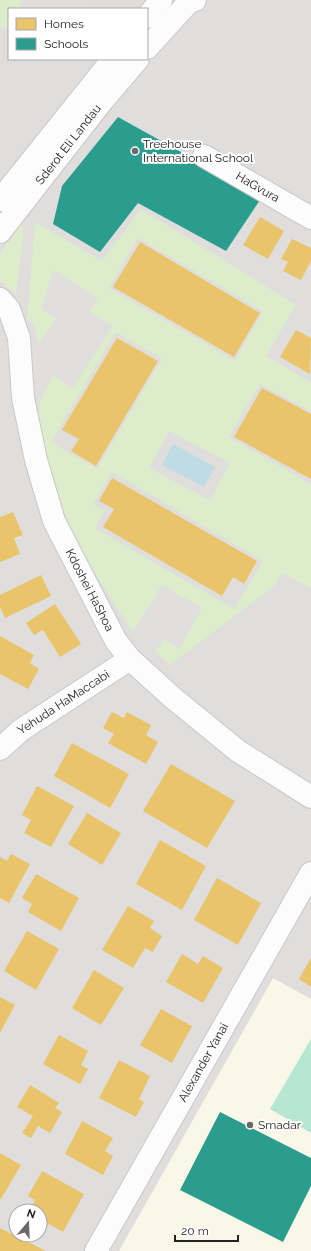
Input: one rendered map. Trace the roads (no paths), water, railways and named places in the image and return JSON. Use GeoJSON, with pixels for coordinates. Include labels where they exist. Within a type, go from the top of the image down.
{"type":"FeatureCollection","features":[{"type":"Feature","properties":{"kind":"street"},"geometry":{"type":"LineString","coordinates":[[148,16],[161,0]]}},
{"type":"Feature","properties":{"kind":"street"},"geometry":{"type":"LineString","coordinates":[[148,47],[189,2],[195,0]]}},
{"type":"Feature","properties":{"kind":"street","name":"Sderot Eli Landau"},"geometry":{"type":"LineString","coordinates":[[0,200],[112,60]]}},
{"type":"Feature","properties":{"kind":"street","name":"Sderot Eli Landau"},"geometry":{"type":"LineString","coordinates":[[0,232],[98,106],[137,60]]}},
{"type":"Feature","properties":{"kind":"street","name":"HaGvura"},"geometry":{"type":"LineString","coordinates":[[204,156],[311,218]]}},
{"type":"Feature","properties":{"kind":"street","name":"Kdoshei HaShoa"},"geometry":{"type":"LineString","coordinates":[[0,299],[9,309],[19,338],[23,398],[36,460],[54,522],[116,641],[130,659],[173,698],[238,751],[311,797]]}},
{"type":"Feature","properties":{"kind":"street","name":"Yehuda HaMaccabi"},"geometry":{"type":"LineString","coordinates":[[0,749],[21,730],[130,659]]}},
{"type":"Feature","properties":{"kind":"street","name":"Alexander Yanai"},"geometry":{"type":"LineString","coordinates":[[96,1251],[311,873]]}},
{"type":"Feature","properties":{"kind":"water"},"geometry":{"type":"Polygon","coordinates":[[[173,444],[215,467],[204,487],[162,465],[173,444]]]}},
{"type":"Feature","properties":{"kind":"place","name":"Treehouse International School"},"geometry":{"type":"Point","coordinates":[135,151]}},
{"type":"Feature","properties":{"kind":"place","name":"Smadar"},"geometry":{"type":"Point","coordinates":[250,1125]}}]}
